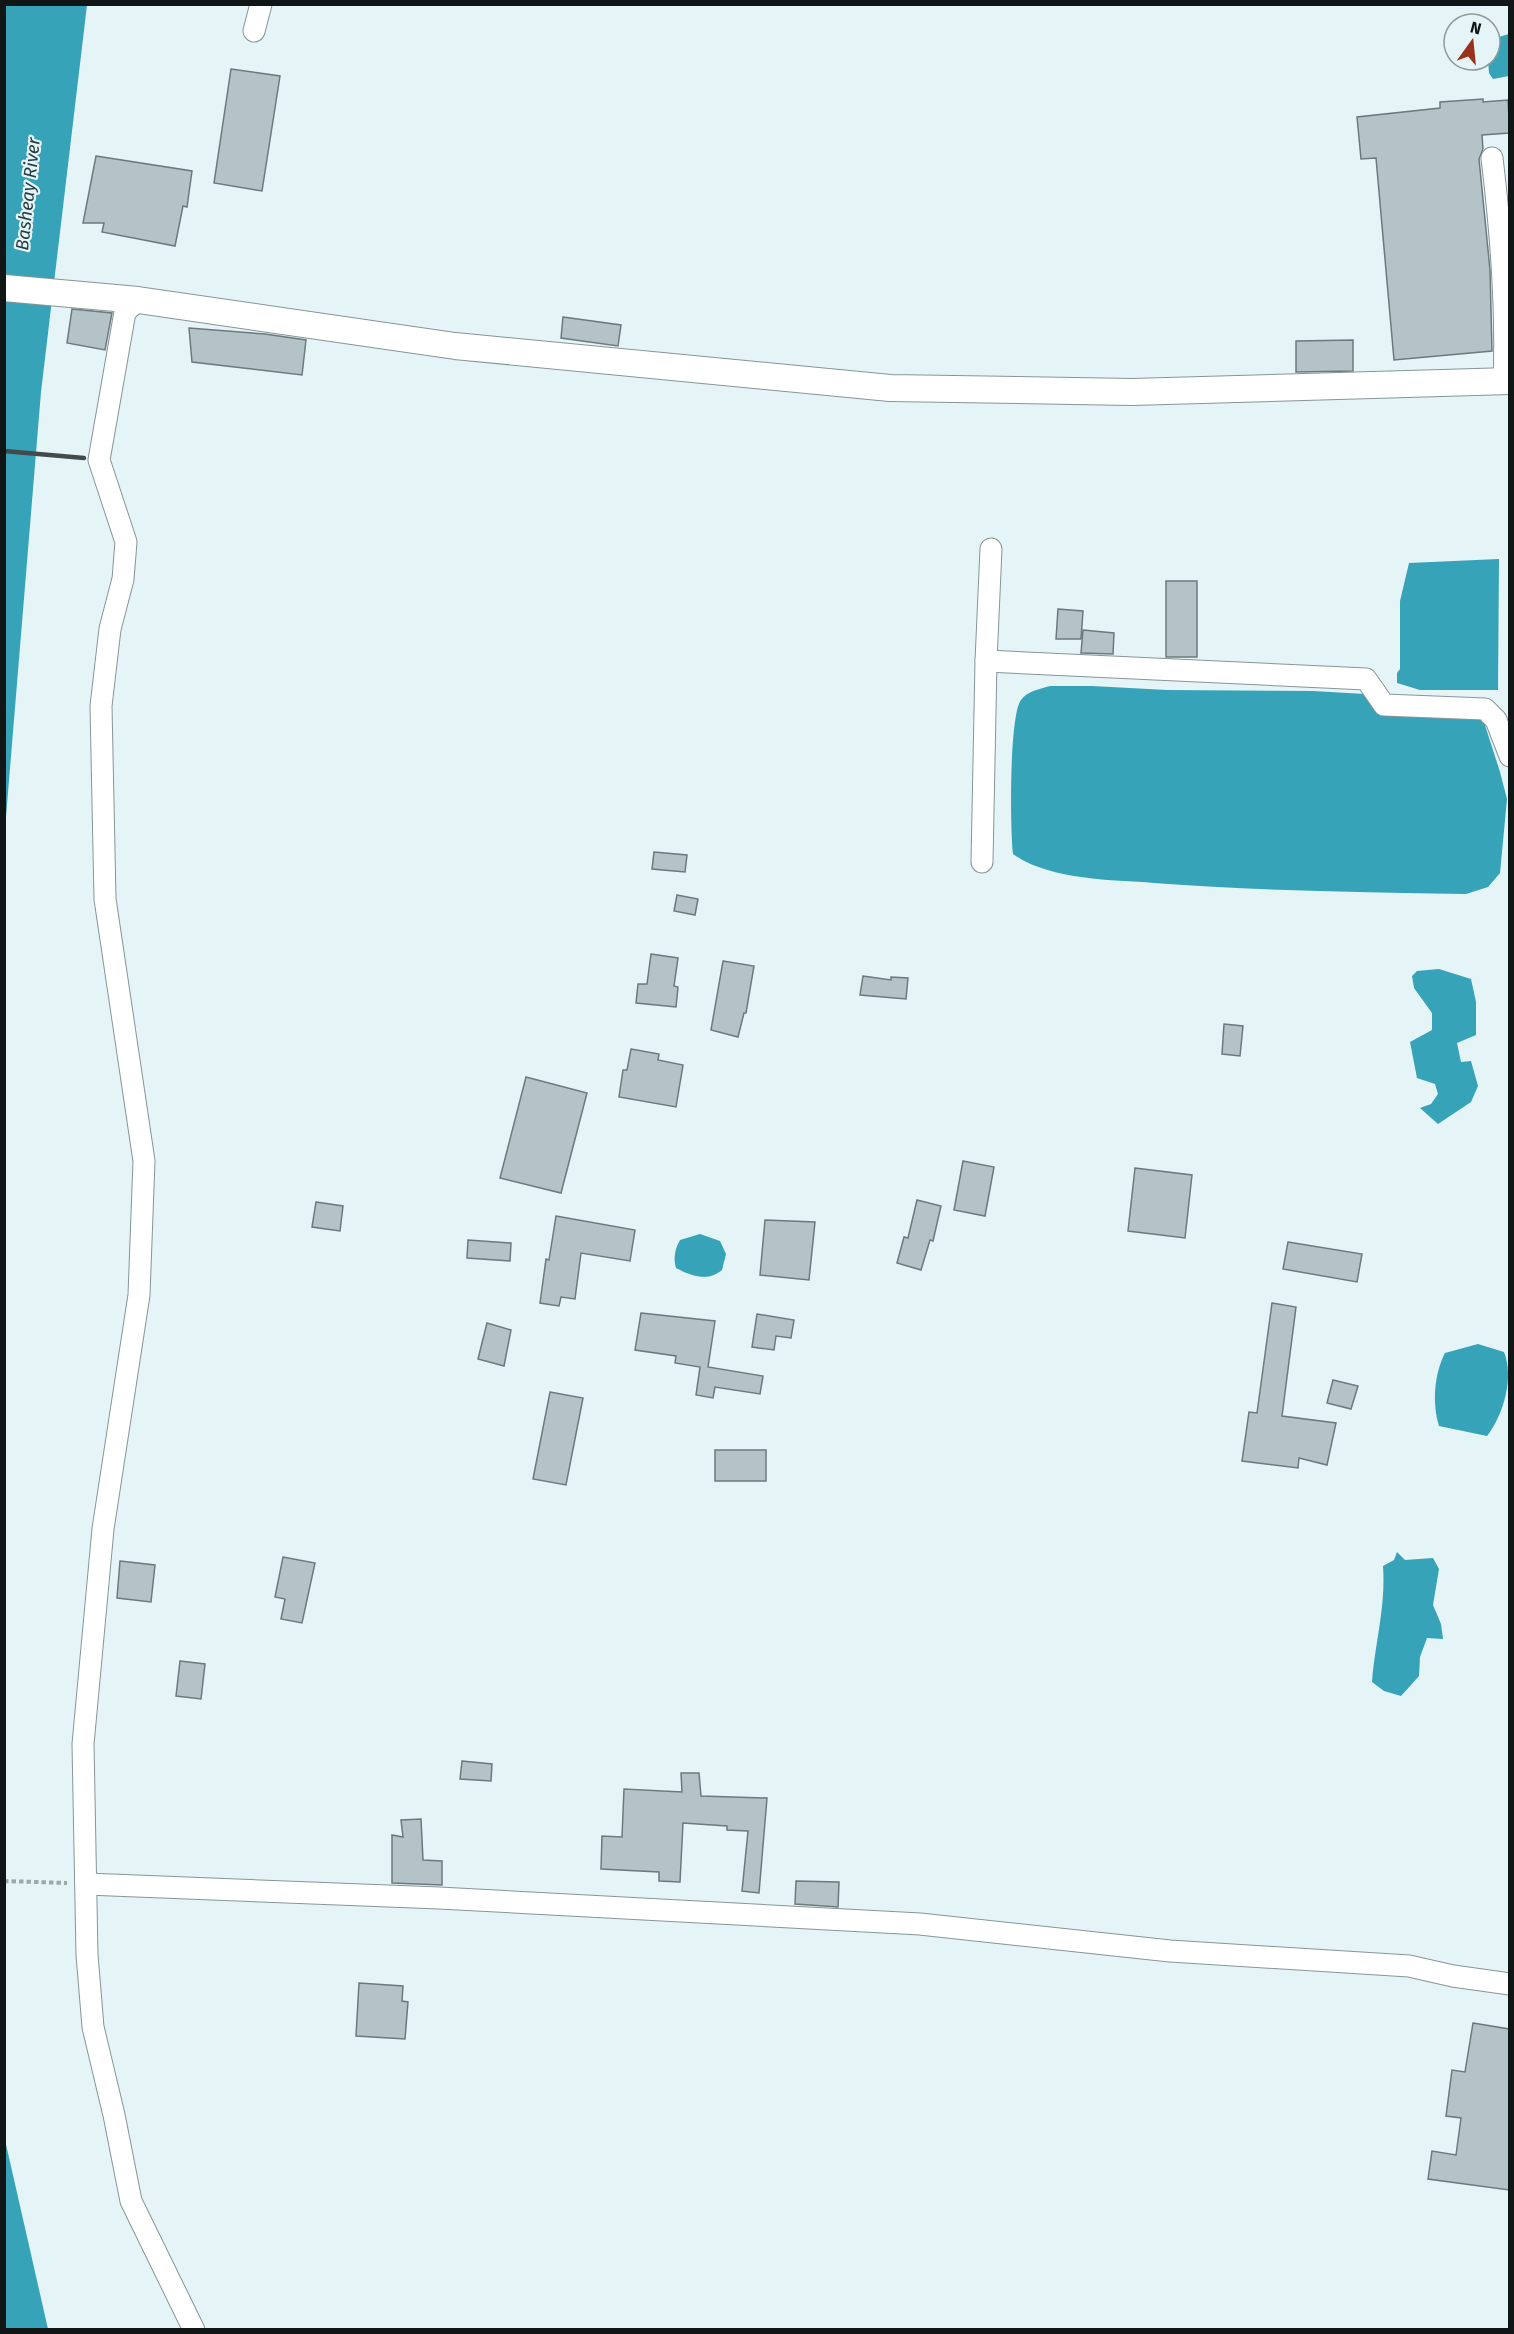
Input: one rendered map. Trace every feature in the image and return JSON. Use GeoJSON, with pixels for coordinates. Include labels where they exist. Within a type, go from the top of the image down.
{"type":"FeatureCollection","features":[{"type":"Feature","properties":{"kind":"street"},"geometry":{"type":"LineString","coordinates":[[254,32],[261,4]]}},
{"type":"Feature","properties":{"kind":"street"},"geometry":{"type":"LineString","coordinates":[[4,288],[130,300],[455,346],[890,388],[1132,392],[1507,382],[1506,328],[1492,158]]}},
{"type":"Feature","properties":{"kind":"street"},"geometry":{"type":"LineString","coordinates":[[130,300],[125,312],[99,460],[126,542],[123,579],[110,629],[101,706],[105,899],[144,1161],[139,1295],[103,1529],[83,1744],[87,1955],[93,2027],[131,2201],[194,2330]]}},
{"type":"Feature","properties":{"kind":"street"},"geometry":{"type":"LineString","coordinates":[[982,862],[991,549]]}},
{"type":"Feature","properties":{"kind":"street"},"geometry":{"type":"LineString","coordinates":[[986,661],[1366,679],[1384,705],[1485,709],[1496,720],[1509,756]]}},
{"type":"Feature","properties":{"kind":"street"},"geometry":{"type":"LineString","coordinates":[[86,1884],[439,1898],[920,1924],[1170,1951],[1409,1966],[1454,1976],[1509,1984]]}},
{"type":"Feature","properties":{"kind":"path"},"geometry":{"type":"LineString","coordinates":[[4,1881],[86,1884]]}},
{"type":"Feature","properties":{"kind":"water","name":"Basheay River"},"geometry":{"type":"Polygon","coordinates":[[[5,5],[87,5],[41,392],[5,829],[5,5]]]}},
{"type":"Feature","properties":{"kind":"water"},"geometry":{"type":"Polygon","coordinates":[[[1509,34],[1509,76],[1493,79],[1489,72],[1502,72],[1502,36],[1509,34]]]}},
{"type":"Feature","properties":{"kind":"water"},"geometry":{"type":"Polygon","coordinates":[[[1499,559],[1498,690],[1420,690],[1397,683],[1397,673],[1400,669],[1400,601],[1409,563],[1499,559]]]}},
{"type":"Feature","properties":{"kind":"water"},"geometry":{"type":"Polygon","coordinates":[[[1050,686],[1365,694],[1474,713],[1484,722],[1507,799],[1500,873],[1488,887],[1466,894],[1349,892],[1232,888],[1100,879],[1062,874],[1027,863],[1013,854],[1011,799],[1014,727],[1021,700],[1027,694],[1050,686]]]}},
{"type":"Feature","properties":{"kind":"water"},"geometry":{"type":"Polygon","coordinates":[[[1439,969],[1471,979],[1476,1002],[1476,1035],[1457,1043],[1461,1062],[1471,1061],[1478,1086],[1471,1102],[1438,1124],[1420,1108],[1431,1104],[1438,1094],[1435,1084],[1417,1078],[1410,1042],[1432,1030],[1432,1013],[1414,988],[1412,976],[1417,971],[1439,969]]]}},
{"type":"Feature","properties":{"kind":"water"},"geometry":{"type":"Polygon","coordinates":[[[700,1234],[720,1241],[726,1254],[722,1270],[717,1274],[705,1277],[676,1268],[675,1253],[680,1240],[700,1234]]]}},
{"type":"Feature","properties":{"kind":"water"},"geometry":{"type":"Polygon","coordinates":[[[1478,1344],[1504,1352],[1507,1362],[1506,1395],[1498,1417],[1487,1436],[1439,1426],[1435,1408],[1436,1380],[1445,1353],[1478,1344]]]}},
{"type":"Feature","properties":{"kind":"water"},"geometry":{"type":"Polygon","coordinates":[[[1397,1552],[1405,1560],[1433,1558],[1439,1569],[1433,1605],[1441,1624],[1443,1639],[1427,1638],[1420,1657],[1419,1676],[1401,1696],[1384,1691],[1372,1682],[1382,1610],[1383,1566],[1394,1560],[1397,1552]]]}},
{"type":"Feature","properties":{"kind":"water"},"geometry":{"type":"Polygon","coordinates":[[[5,2140],[48,2329],[5,2329],[5,2140]]]}},
{"type":"Feature","properties":{"kind":"building"},"geometry":{"type":"Polygon","coordinates":[[[231,69],[280,76],[262,191],[214,183],[231,69]]]}},
{"type":"Feature","properties":{"kind":"building"},"geometry":{"type":"Polygon","coordinates":[[[1483,99],[1483,102],[1508,100],[1509,119],[1509,133],[1482,135],[1483,149],[1479,159],[1490,270],[1492,351],[1394,360],[1376,158],[1361,159],[1357,117],[1440,108],[1440,102],[1483,99]]]}},
{"type":"Feature","properties":{"kind":"building"},"geometry":{"type":"Polygon","coordinates":[[[96,156],[192,171],[187,207],[183,206],[175,246],[102,232],[104,223],[83,223],[96,156]]]}},
{"type":"Feature","properties":{"kind":"building"},"geometry":{"type":"Polygon","coordinates":[[[72,309],[112,313],[105,350],[67,343],[72,309]]]}},
{"type":"Feature","properties":{"kind":"building"},"geometry":{"type":"Polygon","coordinates":[[[563,317],[621,325],[618,346],[561,338],[563,317]]]}},
{"type":"Feature","properties":{"kind":"building"},"geometry":{"type":"Polygon","coordinates":[[[189,328],[306,340],[302,375],[192,362],[189,328]]]}},
{"type":"Feature","properties":{"kind":"building"},"geometry":{"type":"Polygon","coordinates":[[[1353,340],[1353,371],[1296,372],[1296,341],[1353,340]]]}},
{"type":"Feature","properties":{"kind":"building"},"geometry":{"type":"Polygon","coordinates":[[[1166,581],[1197,581],[1197,657],[1166,657],[1166,581]]]}},
{"type":"Feature","properties":{"kind":"building"},"geometry":{"type":"Polygon","coordinates":[[[1058,609],[1083,611],[1081,639],[1056,639],[1058,609]]]}},
{"type":"Feature","properties":{"kind":"building"},"geometry":{"type":"Polygon","coordinates":[[[1083,630],[1114,633],[1113,654],[1081,653],[1083,630]]]}},
{"type":"Feature","properties":{"kind":"building"},"geometry":{"type":"Polygon","coordinates":[[[654,852],[687,855],[685,872],[652,869],[654,852]]]}},
{"type":"Feature","properties":{"kind":"building"},"geometry":{"type":"Polygon","coordinates":[[[677,895],[698,899],[695,915],[674,911],[677,895]]]}},
{"type":"Feature","properties":{"kind":"building"},"geometry":{"type":"Polygon","coordinates":[[[651,954],[678,958],[674,986],[678,987],[676,1007],[636,1003],[638,984],[647,984],[651,954]]]}},
{"type":"Feature","properties":{"kind":"building"},"geometry":{"type":"Polygon","coordinates":[[[723,961],[754,966],[746,1013],[744,1013],[738,1037],[711,1030],[723,961]]]}},
{"type":"Feature","properties":{"kind":"building"},"geometry":{"type":"Polygon","coordinates":[[[863,976],[891,980],[891,977],[908,978],[906,999],[860,995],[863,976]]]}},
{"type":"Feature","properties":{"kind":"building"},"geometry":{"type":"Polygon","coordinates":[[[1224,1024],[1243,1026],[1240,1056],[1222,1054],[1224,1024]]]}},
{"type":"Feature","properties":{"kind":"building"},"geometry":{"type":"Polygon","coordinates":[[[631,1049],[659,1054],[658,1060],[683,1065],[676,1107],[619,1097],[623,1070],[627,1070],[631,1049]]]}},
{"type":"Feature","properties":{"kind":"building"},"geometry":{"type":"Polygon","coordinates":[[[526,1077],[587,1093],[561,1193],[500,1178],[526,1077]]]}},
{"type":"Feature","properties":{"kind":"building"},"geometry":{"type":"Polygon","coordinates":[[[963,1161],[994,1167],[985,1216],[954,1210],[963,1161]]]}},
{"type":"Feature","properties":{"kind":"building"},"geometry":{"type":"Polygon","coordinates":[[[1135,1168],[1192,1175],[1185,1238],[1128,1231],[1135,1168]]]}},
{"type":"Feature","properties":{"kind":"building"},"geometry":{"type":"Polygon","coordinates":[[[917,1200],[941,1206],[933,1241],[930,1240],[921,1270],[897,1263],[904,1237],[908,1238],[917,1200]]]}},
{"type":"Feature","properties":{"kind":"building"},"geometry":{"type":"Polygon","coordinates":[[[316,1202],[343,1206],[340,1231],[312,1227],[316,1202]]]}},
{"type":"Feature","properties":{"kind":"building"},"geometry":{"type":"Polygon","coordinates":[[[556,1216],[635,1230],[630,1261],[581,1253],[575,1299],[561,1297],[559,1306],[540,1303],[546,1259],[549,1260],[556,1216]]]}},
{"type":"Feature","properties":{"kind":"building"},"geometry":{"type":"Polygon","coordinates":[[[765,1220],[815,1222],[809,1280],[760,1275],[765,1220]]]}},
{"type":"Feature","properties":{"kind":"building"},"geometry":{"type":"Polygon","coordinates":[[[468,1240],[511,1243],[510,1261],[467,1258],[468,1240]]]}},
{"type":"Feature","properties":{"kind":"building"},"geometry":{"type":"Polygon","coordinates":[[[1288,1242],[1362,1254],[1357,1282],[1283,1269],[1288,1242]]]}},
{"type":"Feature","properties":{"kind":"building"},"geometry":{"type":"Polygon","coordinates":[[[1272,1303],[1296,1307],[1282,1416],[1336,1423],[1327,1465],[1299,1458],[1298,1468],[1242,1461],[1249,1412],[1257,1413],[1272,1303]]]}},
{"type":"Feature","properties":{"kind":"building"},"geometry":{"type":"Polygon","coordinates":[[[641,1313],[715,1321],[708,1367],[763,1376],[760,1394],[715,1387],[713,1398],[696,1395],[700,1367],[675,1363],[676,1356],[635,1350],[641,1313]]]}},
{"type":"Feature","properties":{"kind":"building"},"geometry":{"type":"Polygon","coordinates":[[[757,1314],[794,1320],[791,1338],[776,1336],[774,1350],[752,1347],[757,1314]]]}},
{"type":"Feature","properties":{"kind":"building"},"geometry":{"type":"Polygon","coordinates":[[[487,1323],[511,1330],[504,1366],[478,1359],[487,1323]]]}},
{"type":"Feature","properties":{"kind":"building"},"geometry":{"type":"Polygon","coordinates":[[[1333,1380],[1358,1386],[1351,1409],[1327,1403],[1333,1380]]]}},
{"type":"Feature","properties":{"kind":"building"},"geometry":{"type":"Polygon","coordinates":[[[550,1392],[583,1398],[566,1485],[533,1479],[550,1392]]]}},
{"type":"Feature","properties":{"kind":"building"},"geometry":{"type":"Polygon","coordinates":[[[715,1450],[766,1450],[766,1481],[715,1481],[715,1450]]]}},
{"type":"Feature","properties":{"kind":"building"},"geometry":{"type":"Polygon","coordinates":[[[283,1557],[315,1563],[302,1623],[281,1619],[285,1599],[275,1597],[283,1557]]]}},
{"type":"Feature","properties":{"kind":"building"},"geometry":{"type":"Polygon","coordinates":[[[120,1561],[155,1565],[151,1602],[117,1598],[120,1561]]]}},
{"type":"Feature","properties":{"kind":"building"},"geometry":{"type":"Polygon","coordinates":[[[180,1661],[205,1664],[201,1699],[176,1696],[180,1661]]]}},
{"type":"Feature","properties":{"kind":"building"},"geometry":{"type":"Polygon","coordinates":[[[462,1761],[492,1764],[491,1781],[460,1779],[462,1761]]]}},
{"type":"Feature","properties":{"kind":"building"},"geometry":{"type":"Polygon","coordinates":[[[681,1773],[699,1773],[701,1796],[767,1798],[759,1893],[742,1891],[748,1831],[727,1830],[727,1826],[683,1823],[680,1882],[659,1881],[659,1872],[601,1869],[602,1836],[622,1837],[624,1789],[682,1792],[681,1773]]]}},
{"type":"Feature","properties":{"kind":"building"},"geometry":{"type":"Polygon","coordinates":[[[421,1819],[423,1860],[442,1861],[442,1885],[392,1883],[392,1835],[403,1837],[401,1820],[421,1819]]]}},
{"type":"Feature","properties":{"kind":"building"},"geometry":{"type":"Polygon","coordinates":[[[796,1881],[839,1882],[838,1907],[795,1904],[796,1881]]]}},
{"type":"Feature","properties":{"kind":"building"},"geometry":{"type":"Polygon","coordinates":[[[359,1983],[403,1986],[402,2001],[408,2002],[405,2039],[356,2036],[359,1983]]]}},
{"type":"Feature","properties":{"kind":"building"},"geometry":{"type":"Polygon","coordinates":[[[1473,2023],[1509,2029],[1509,2190],[1428,2179],[1432,2151],[1456,2155],[1461,2118],[1446,2116],[1452,2070],[1465,2072],[1473,2023]]]}},
{"type":"Feature","properties":{"kind":"railway"},"geometry":{"type":"LineString","coordinates":[[4,451],[84,458]]}}]}
